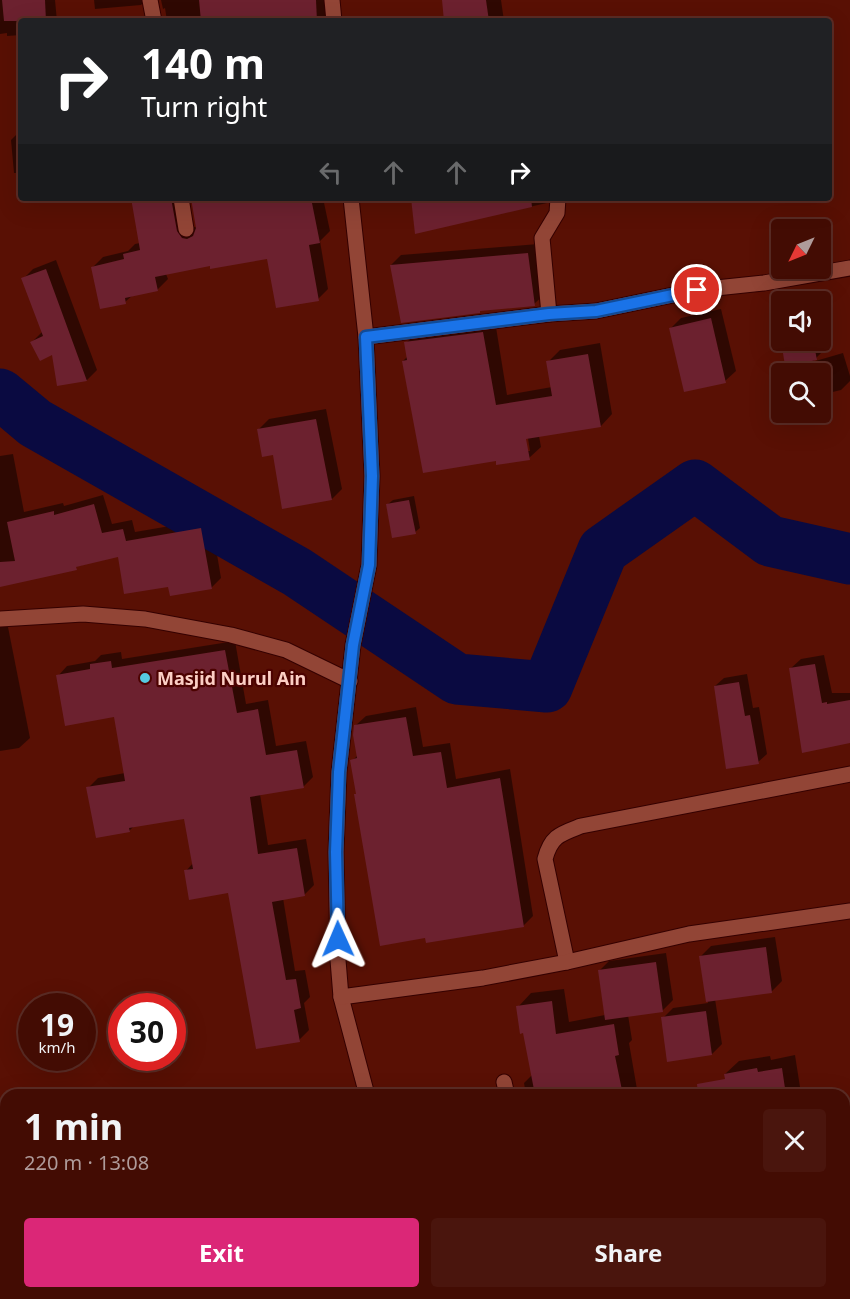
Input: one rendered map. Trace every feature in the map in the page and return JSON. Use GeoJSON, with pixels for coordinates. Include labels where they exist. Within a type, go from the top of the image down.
{"type":"FeatureCollection","features":[{"type":"Feature","properties":{"kind":"street"},"geometry":{"type":"LineString","coordinates":[[150,0],[153,18]]}},
{"type":"Feature","properties":{"kind":"street"},"geometry":{"type":"LineString","coordinates":[[332,0],[334,18]]}},
{"type":"Feature","properties":{"kind":"street"},"geometry":{"type":"LineString","coordinates":[[181,201],[186,230]]}},
{"type":"Feature","properties":{"kind":"street"},"geometry":{"type":"LineString","coordinates":[[351,201],[366,337],[372,476],[369,565],[353,645],[339,772],[336,852],[341,998],[365,1089]]}},
{"type":"Feature","properties":{"kind":"street"},"geometry":{"type":"LineString","coordinates":[[549,314],[542,238],[557,213],[558,201]]}},
{"type":"Feature","properties":{"kind":"street"},"geometry":{"type":"LineString","coordinates":[[366,337],[549,314],[596,311],[697,290],[764,283],[850,268]]}},
{"type":"Feature","properties":{"kind":"street"},"geometry":{"type":"LineString","coordinates":[[0,619],[83,614],[145,619],[231,635],[286,650],[350,681]]}},
{"type":"Feature","properties":{"kind":"street"},"geometry":{"type":"LineString","coordinates":[[567,962],[545,860],[549,845],[559,835],[581,826],[850,774]]}},
{"type":"Feature","properties":{"kind":"street"},"geometry":{"type":"LineString","coordinates":[[341,998],[483,978],[567,962],[689,934],[850,911]]}},
{"type":"Feature","properties":{"kind":"building"},"geometry":{"type":"Polygon","coordinates":[[[2,0],[45,0],[46,18],[18,18],[18,21],[4,21],[2,0]]]}},
{"type":"Feature","properties":{"kind":"building"},"geometry":{"type":"Polygon","coordinates":[[[199,0],[316,0],[317,18],[201,18],[199,0]]]}},
{"type":"Feature","properties":{"kind":"building"},"geometry":{"type":"Polygon","coordinates":[[[442,0],[486,0],[489,18],[444,18],[442,0]]]}},
{"type":"Feature","properties":{"kind":"building"},"geometry":{"type":"Polygon","coordinates":[[[132,201],[172,201],[177,231],[182,238],[187,239],[193,236],[196,228],[192,201],[312,201],[320,243],[309,245],[319,301],[276,308],[267,259],[210,269],[210,266],[155,277],[158,291],[125,298],[126,304],[100,309],[91,267],[124,259],[123,254],[140,250],[132,201]]]}},
{"type":"Feature","properties":{"kind":"building"},"geometry":{"type":"Polygon","coordinates":[[[411,201],[531,201],[532,207],[415,234],[411,201]]]}},
{"type":"Feature","properties":{"kind":"building"},"geometry":{"type":"Polygon","coordinates":[[[528,253],[535,306],[480,311],[480,313],[401,323],[390,265],[528,253]]]}},
{"type":"Feature","properties":{"kind":"building"},"geometry":{"type":"Polygon","coordinates":[[[46,269],[87,381],[57,386],[52,355],[40,361],[30,342],[43,336],[21,278],[46,269]]]}},
{"type":"Feature","properties":{"kind":"building"},"geometry":{"type":"Polygon","coordinates":[[[711,318],[726,383],[684,392],[669,328],[711,318]]]}},
{"type":"Feature","properties":{"kind":"building"},"geometry":{"type":"Polygon","coordinates":[[[483,332],[496,405],[552,396],[546,361],[588,354],[601,427],[526,439],[530,460],[496,465],[496,461],[423,473],[402,361],[407,360],[404,342],[483,332]]]}},
{"type":"Feature","properties":{"kind":"building"},"geometry":{"type":"Polygon","coordinates":[[[783,351],[815,351],[817,360],[785,363],[783,351]]]}},
{"type":"Feature","properties":{"kind":"building"},"geometry":{"type":"Polygon","coordinates":[[[316,419],[332,500],[282,509],[273,455],[262,457],[257,429],[316,419]]]}},
{"type":"Feature","properties":{"kind":"building"},"geometry":{"type":"Polygon","coordinates":[[[409,500],[416,534],[392,538],[386,504],[409,500]]]}},
{"type":"Feature","properties":{"kind":"building"},"geometry":{"type":"Polygon","coordinates":[[[94,504],[102,533],[123,529],[126,541],[201,528],[212,589],[170,596],[168,587],[124,594],[118,557],[76,567],[77,570],[0,587],[0,562],[15,561],[7,522],[54,511],[54,515],[94,504]]]}},
{"type":"Feature","properties":{"kind":"building"},"geometry":{"type":"Polygon","coordinates":[[[225,650],[237,713],[258,709],[266,755],[297,750],[304,788],[250,797],[258,854],[297,848],[305,896],[272,902],[286,980],[296,979],[301,1008],[294,1010],[300,1042],[256,1049],[228,893],[189,900],[184,870],[193,869],[184,819],[129,828],[130,832],[96,838],[86,787],[125,781],[114,717],[65,726],[56,675],[90,669],[90,664],[111,661],[112,668],[225,650]]]}},
{"type":"Feature","properties":{"kind":"building"},"geometry":{"type":"Polygon","coordinates":[[[815,664],[822,703],[850,700],[850,743],[802,753],[789,668],[815,664]]]}},
{"type":"Feature","properties":{"kind":"building"},"geometry":{"type":"Polygon","coordinates":[[[739,682],[745,716],[750,715],[759,764],[726,769],[714,686],[739,682]]]}},
{"type":"Feature","properties":{"kind":"building"},"geometry":{"type":"Polygon","coordinates":[[[406,717],[413,756],[441,752],[447,788],[500,778],[524,927],[426,943],[425,938],[380,946],[350,760],[357,758],[353,735],[354,725],[406,717]]]}},
{"type":"Feature","properties":{"kind":"building"},"geometry":{"type":"Polygon","coordinates":[[[766,947],[772,993],[706,1002],[699,956],[766,947]]]}},
{"type":"Feature","properties":{"kind":"building"},"geometry":{"type":"Polygon","coordinates":[[[656,962],[663,1012],[605,1020],[598,970],[656,962]]]}},
{"type":"Feature","properties":{"kind":"building"},"geometry":{"type":"Polygon","coordinates":[[[552,1001],[556,1034],[614,1024],[619,1055],[615,1056],[622,1089],[534,1089],[523,1033],[520,1034],[516,1006],[552,1001]]]}},
{"type":"Feature","properties":{"kind":"building"},"geometry":{"type":"Polygon","coordinates":[[[706,1011],[712,1055],[667,1062],[661,1017],[706,1011]]]}},
{"type":"Feature","properties":{"kind":"building"},"geometry":{"type":"Polygon","coordinates":[[[757,1068],[758,1072],[782,1068],[785,1089],[697,1089],[697,1084],[725,1079],[724,1074],[757,1068]]]}},
{"type":"Feature","properties":{"kind":"waterway"},"geometry":{"type":"LineString","coordinates":[[0,394],[35,423],[297,572],[457,679],[547,687],[603,550],[695,485],[770,541],[850,559]]}},
{"type":"Feature","properties":{"kind":"place","name":"Masjid Nurul Ain"},"geometry":{"type":"Point","coordinates":[145,678]}},
{"type":"Feature","properties":{"kind":"route"},"geometry":{"type":"LineString","coordinates":[[338,939],[336,852],[339,772],[353,645],[369,565],[372,476],[366,337],[549,314],[596,311],[697,290]]}}]}
